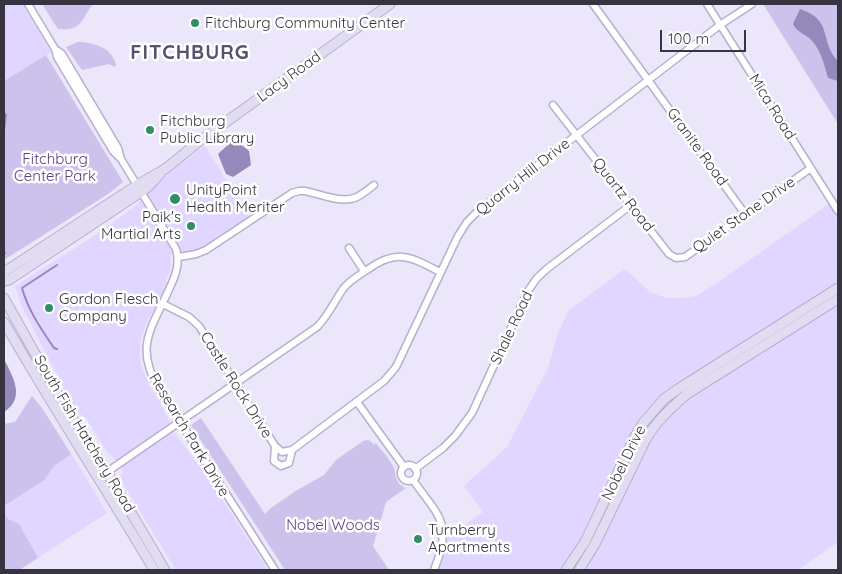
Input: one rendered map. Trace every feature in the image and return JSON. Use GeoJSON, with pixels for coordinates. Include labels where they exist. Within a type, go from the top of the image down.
{"type":"FeatureCollection","features":[{"type":"Feature","properties":{"kind":"main road","name":"Lacy Road"},"geometry":{"type":"LineString","coordinates":[[4,280],[9,280],[139,188],[201,140],[279,86],[390,4]]}},
{"type":"Feature","properties":{"kind":"main road","name":"Lacy Road"},"geometry":{"type":"LineString","coordinates":[[4,272],[139,188]]}},
{"type":"Feature","properties":{"kind":"main road","name":"Nobel Drive"},"geometry":{"type":"LineString","coordinates":[[579,570],[595,544],[645,441],[657,421],[687,394],[806,314],[838,288]]}},
{"type":"Feature","properties":{"kind":"main road","name":"South Fish Hatchery Road"},"geometry":{"type":"LineString","coordinates":[[4,298],[65,407],[164,570]]}},
{"type":"Feature","properties":{"kind":"main road","name":"Nobel Drive"},"geometry":{"type":"LineString","coordinates":[[566,570],[585,542],[634,438],[649,414],[664,399],[806,314],[838,299]]}},
{"type":"Feature","properties":{"kind":"main road","name":"South Fish Hatchery Road"},"geometry":{"type":"LineString","coordinates":[[4,322],[154,570]]}},
{"type":"Feature","properties":{"kind":"street"},"geometry":{"type":"LineString","coordinates":[[28,4],[55,49],[62,54],[114,141],[121,159],[173,242],[178,257],[206,250],[292,193],[299,191],[340,199],[350,199],[374,185]]}},
{"type":"Feature","properties":{"kind":"street","name":"Granite Road"},"geometry":{"type":"LineString","coordinates":[[593,4],[745,214]]}},
{"type":"Feature","properties":{"kind":"street","name":"Mica Road"},"geometry":{"type":"LineString","coordinates":[[707,4],[838,210]]}},
{"type":"Feature","properties":{"kind":"street","name":"Quarry Hill Drive"},"geometry":{"type":"LineString","coordinates":[[282,452],[292,450],[357,402],[384,381],[396,367],[440,272],[467,222],[492,200],[720,25],[752,4]]}},
{"type":"Feature","properties":{"kind":"street","name":"Quartz Road"},"geometry":{"type":"LineString","coordinates":[[553,105],[669,254],[676,258]]}},
{"type":"Feature","properties":{"kind":"street","name":"Quiet Stone Drive"},"geometry":{"type":"LineString","coordinates":[[676,258],[685,257],[811,168]]}},
{"type":"Feature","properties":{"kind":"street","name":"Shale Road"},"geometry":{"type":"LineString","coordinates":[[415,469],[443,448],[455,436],[472,413],[528,291],[537,278],[631,205]]}},
{"type":"Feature","properties":{"kind":"street"},"geometry":{"type":"LineString","coordinates":[[349,248],[364,271]]}},
{"type":"Feature","properties":{"kind":"street"},"geometry":{"type":"LineString","coordinates":[[106,472],[316,327],[324,319],[344,288],[364,271],[383,259],[393,256],[404,256],[421,261],[440,272]]}},
{"type":"Feature","properties":{"kind":"street","name":"Research Park Drive"},"geometry":{"type":"LineString","coordinates":[[178,257],[176,275],[149,332],[145,349],[146,359],[152,378],[274,570]]}},
{"type":"Feature","properties":{"kind":"street","name":"Castle Rock Drive"},"geometry":{"type":"LineString","coordinates":[[163,304],[189,317],[199,326],[275,446],[282,452]]}},
{"type":"Feature","properties":{"kind":"street"},"geometry":{"type":"LineString","coordinates":[[357,402],[404,467]]}},
{"type":"Feature","properties":{"kind":"street"},"geometry":{"type":"LineString","coordinates":[[275,446],[274,461],[281,466],[289,462],[292,450]]}},
{"type":"Feature","properties":{"kind":"street"},"geometry":{"type":"LineString","coordinates":[[404,467],[410,466],[415,469],[417,474],[413,480]]}},
{"type":"Feature","properties":{"kind":"street"},"geometry":{"type":"LineString","coordinates":[[404,467],[401,472],[402,477],[408,481],[413,480]]}},
{"type":"Feature","properties":{"kind":"street"},"geometry":{"type":"LineString","coordinates":[[413,480],[434,508],[442,526],[443,545],[434,570]]}},
{"type":"Feature","properties":{"kind":"shaded area"},"geometry":{"type":"Polygon","coordinates":[[[4,4],[22,4],[51,52],[4,81],[4,4]]]}},
{"type":"Feature","properties":{"kind":"shaded area"},"geometry":{"type":"Polygon","coordinates":[[[800,9],[818,19],[822,25],[832,54],[838,61],[838,81],[828,78],[816,46],[811,39],[793,24],[800,9]]]}},
{"type":"Feature","properties":{"kind":"shaded area"},"geometry":{"type":"Polygon","coordinates":[[[237,141],[249,151],[251,165],[233,177],[226,174],[218,154],[231,142],[237,141]]]}},
{"type":"Feature","properties":{"kind":"shaded area"},"geometry":{"type":"Polygon","coordinates":[[[205,146],[249,217],[204,247],[170,255],[171,268],[166,279],[166,286],[147,321],[140,342],[140,362],[149,385],[176,435],[206,475],[268,570],[176,570],[122,482],[121,475],[123,472],[108,453],[86,418],[78,413],[66,392],[21,305],[15,286],[94,236],[132,209],[174,168],[205,146]]]}},
{"type":"Feature","properties":{"kind":"shaded area"},"geometry":{"type":"Polygon","coordinates":[[[829,204],[838,219],[838,542],[798,570],[438,570],[447,546],[448,536],[483,512],[464,486],[507,447],[548,368],[558,333],[569,310],[625,269],[651,293],[667,298],[696,296],[829,204]]]}},
{"type":"Feature","properties":{"kind":"shaded area"},"geometry":{"type":"Polygon","coordinates":[[[4,359],[14,380],[16,394],[11,406],[4,412],[4,359]]]}},
{"type":"Feature","properties":{"kind":"shaded area"},"geometry":{"type":"Polygon","coordinates":[[[42,408],[107,513],[19,570],[4,570],[4,424],[15,422],[42,408]]]}},
{"type":"Feature","properties":{"kind":"green space"},"geometry":{"type":"Polygon","coordinates":[[[42,4],[93,4],[76,26],[58,29],[42,4]]]}},
{"type":"Feature","properties":{"kind":"green space"},"geometry":{"type":"Polygon","coordinates":[[[763,4],[838,4],[838,124],[763,4]]]}},
{"type":"Feature","properties":{"kind":"green space"},"geometry":{"type":"Polygon","coordinates":[[[78,42],[90,43],[107,50],[116,65],[114,67],[109,64],[82,70],[66,47],[78,42]]]}},
{"type":"Feature","properties":{"kind":"green space","name":"Fitchburg Center Park"},"geometry":{"type":"Polygon","coordinates":[[[46,55],[123,182],[108,194],[4,260],[4,81],[46,55]]]}},
{"type":"Feature","properties":{"kind":"green space"},"geometry":{"type":"Polygon","coordinates":[[[32,396],[42,408],[71,454],[54,466],[44,480],[4,506],[4,424],[15,422],[32,396]]]}},
{"type":"Feature","properties":{"kind":"green space","name":"Nobel Woods"},"geometry":{"type":"Polygon","coordinates":[[[201,418],[265,514],[294,492],[324,475],[336,460],[363,441],[368,440],[373,445],[376,443],[391,463],[399,484],[406,488],[386,502],[373,546],[389,570],[285,570],[191,425],[201,418]]]}},
{"type":"Feature","properties":{"kind":"green space"},"geometry":{"type":"Polygon","coordinates":[[[4,513],[8,519],[19,524],[38,558],[19,570],[4,570],[4,513]]]}},
{"type":"Feature","properties":{"kind":"waterway"},"geometry":{"type":"LineString","coordinates":[[4,113],[6,115],[4,129]]}},
{"type":"Feature","properties":{"kind":"waterway"},"geometry":{"type":"LineString","coordinates":[[57,265],[22,288],[35,319],[54,348],[57,349]]}},
{"type":"Feature","properties":{"kind":"place","name":"Fitchburg Community Center"},"geometry":{"type":"Point","coordinates":[195,23]}},
{"type":"Feature","properties":{"kind":"place","name":"Fitchburg Public Library"},"geometry":{"type":"Point","coordinates":[150,130]}},
{"type":"Feature","properties":{"kind":"place","name":"UnityPoint Health Meriter"},"geometry":{"type":"Point","coordinates":[175,199]}},
{"type":"Feature","properties":{"kind":"place","name":"Paik's Martial Arts"},"geometry":{"type":"Point","coordinates":[191,226]}},
{"type":"Feature","properties":{"kind":"place","name":"Gordon Flesch Company"},"geometry":{"type":"Point","coordinates":[49,308]}},
{"type":"Feature","properties":{"kind":"place","name":"Turnberry Apartments"},"geometry":{"type":"Point","coordinates":[418,539]}},
{"type":"Feature","properties":{"kind":"district","name":"FITCHBURG"},"geometry":{"type":"Point","coordinates":[190,53]}}]}
